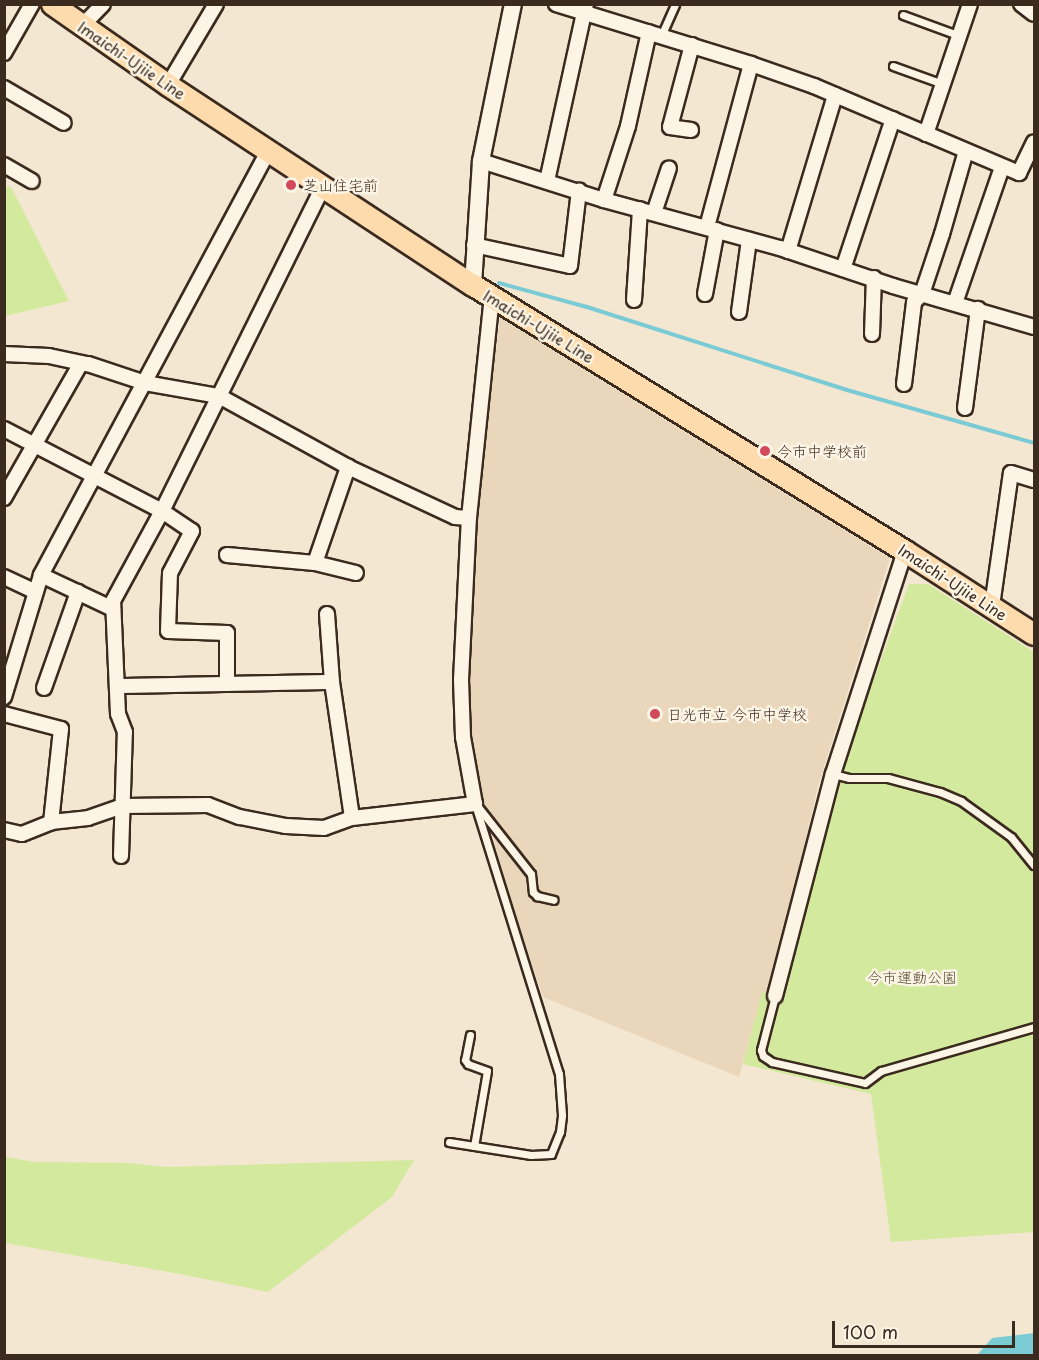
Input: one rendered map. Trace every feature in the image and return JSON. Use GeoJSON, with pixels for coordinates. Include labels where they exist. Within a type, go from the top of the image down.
{"type":"FeatureCollection","features":[{"type":"Feature","properties":{"kind":"main road","name":"Imaichi-Ujiie Line"},"geometry":{"type":"LineString","coordinates":[[52,4],[168,85],[472,285],[905,551],[1035,634]]}},
{"type":"Feature","properties":{"kind":"street"},"geometry":{"type":"LineString","coordinates":[[4,53],[32,4]]}},
{"type":"Feature","properties":{"kind":"street"},"geometry":{"type":"LineString","coordinates":[[82,26],[103,4]]}},
{"type":"Feature","properties":{"kind":"street"},"geometry":{"type":"LineString","coordinates":[[168,85],[216,4]]}},
{"type":"Feature","properties":{"kind":"street"},"geometry":{"type":"LineString","coordinates":[[472,285],[481,161],[513,4]]}},
{"type":"Feature","properties":{"kind":"street"},"geometry":{"type":"LineString","coordinates":[[556,4],[585,8],[655,34],[752,64],[835,95],[1019,173],[1034,142]]}},
{"type":"Feature","properties":{"kind":"street"},"geometry":{"type":"LineString","coordinates":[[926,134],[970,4]]}},
{"type":"Feature","properties":{"kind":"street"},"geometry":{"type":"LineString","coordinates":[[1021,4],[1035,14]]}},
{"type":"Feature","properties":{"kind":"street"},"geometry":{"type":"LineString","coordinates":[[547,181],[585,8]]}},
{"type":"Feature","properties":{"kind":"street"},"geometry":{"type":"LineString","coordinates":[[604,200],[655,34]]}},
{"type":"Feature","properties":{"kind":"street"},"geometry":{"type":"LineString","coordinates":[[691,130],[670,127],[692,45]]}},
{"type":"Feature","properties":{"kind":"street"},"geometry":{"type":"LineString","coordinates":[[705,294],[712,229],[752,64]]}},
{"type":"Feature","properties":{"kind":"street"},"geometry":{"type":"LineString","coordinates":[[4,88],[64,123]]}},
{"type":"Feature","properties":{"kind":"street"},"geometry":{"type":"LineString","coordinates":[[788,251],[835,95]]}},
{"type":"Feature","properties":{"kind":"street"},"geometry":{"type":"LineString","coordinates":[[843,269],[893,119]]}},
{"type":"Feature","properties":{"kind":"street"},"geometry":{"type":"LineString","coordinates":[[4,697],[41,575],[268,151]]}},
{"type":"Feature","properties":{"kind":"street"},"geometry":{"type":"LineString","coordinates":[[904,384],[915,302],[922,294],[966,151]]}},
{"type":"Feature","properties":{"kind":"street"},"geometry":{"type":"LineString","coordinates":[[481,161],[604,200],[788,251],[922,294],[1034,326]]}},
{"type":"Feature","properties":{"kind":"street"},"geometry":{"type":"LineString","coordinates":[[4,165],[32,181]]}},
{"type":"Feature","properties":{"kind":"street"},"geometry":{"type":"LineString","coordinates":[[955,303],[1002,167]]}},
{"type":"Feature","properties":{"kind":"street"},"geometry":{"type":"LineString","coordinates":[[654,213],[669,168]]}},
{"type":"Feature","properties":{"kind":"street"},"geometry":{"type":"LineString","coordinates":[[121,856],[125,732],[118,714],[113,601],[162,511],[322,188]]}},
{"type":"Feature","properties":{"kind":"street"},"geometry":{"type":"LineString","coordinates":[[474,245],[570,266],[579,191]]}},
{"type":"Feature","properties":{"kind":"street"},"geometry":{"type":"LineString","coordinates":[[634,300],[640,209]]}},
{"type":"Feature","properties":{"kind":"street"},"geometry":{"type":"LineString","coordinates":[[739,312],[749,240]]}},
{"type":"Feature","properties":{"kind":"street"},"geometry":{"type":"LineString","coordinates":[[872,334],[874,279]]}},
{"type":"Feature","properties":{"kind":"street"},"geometry":{"type":"LineString","coordinates":[[4,830],[22,834],[51,822],[88,818],[123,806],[208,805],[240,817],[286,826],[324,828],[352,818],[475,804],[461,718],[469,518],[492,297]]}},
{"type":"Feature","properties":{"kind":"street"},"geometry":{"type":"LineString","coordinates":[[965,408],[978,309]]}},
{"type":"Feature","properties":{"kind":"street"},"geometry":{"type":"LineString","coordinates":[[7,358],[49,356],[81,363],[145,383],[219,396],[348,466],[455,517],[469,518]]}},
{"type":"Feature","properties":{"kind":"street"},"geometry":{"type":"LineString","coordinates":[[4,498],[81,363]]}},
{"type":"Feature","properties":{"kind":"street"},"geometry":{"type":"LineString","coordinates":[[4,429],[162,511],[192,531],[170,573],[168,631],[227,633],[227,684]]}},
{"type":"Feature","properties":{"kind":"street"},"geometry":{"type":"LineString","coordinates":[[315,563],[348,466]]}},
{"type":"Feature","properties":{"kind":"street"},"geometry":{"type":"LineString","coordinates":[[992,606],[1011,473],[1035,480]]}},
{"type":"Feature","properties":{"kind":"street"},"geometry":{"type":"LineString","coordinates":[[775,996],[833,774],[905,551]]}},
{"type":"Feature","properties":{"kind":"street"},"geometry":{"type":"LineString","coordinates":[[227,555],[315,563],[356,573]]}},
{"type":"Feature","properties":{"kind":"street"},"geometry":{"type":"LineString","coordinates":[[41,575],[113,609]]}},
{"type":"Feature","properties":{"kind":"street"},"geometry":{"type":"LineString","coordinates":[[4,577],[36,592]]}},
{"type":"Feature","properties":{"kind":"street"},"geometry":{"type":"LineString","coordinates":[[44,688],[78,592]]}},
{"type":"Feature","properties":{"kind":"street"},"geometry":{"type":"LineString","coordinates":[[327,614],[332,682],[352,818]]}},
{"type":"Feature","properties":{"kind":"street"},"geometry":{"type":"LineString","coordinates":[[117,686],[332,682]]}},
{"type":"Feature","properties":{"kind":"street"},"geometry":{"type":"LineString","coordinates":[[4,714],[61,729],[51,822]]}},
{"type":"Feature","properties":{"kind":"lane"},"geometry":{"type":"LineString","coordinates":[[655,34],[675,4]]}},
{"type":"Feature","properties":{"kind":"lane"},"geometry":{"type":"LineString","coordinates":[[903,15],[960,36]]}},
{"type":"Feature","properties":{"kind":"lane"},"geometry":{"type":"LineString","coordinates":[[893,66],[943,84]]}},
{"type":"Feature","properties":{"kind":"lane"},"geometry":{"type":"LineString","coordinates":[[833,774],[849,778],[888,778],[940,792],[961,801],[1011,837],[1035,865]]}},
{"type":"Feature","properties":{"kind":"lane"},"geometry":{"type":"LineString","coordinates":[[475,804],[531,874],[533,892],[537,896],[554,900]]}},
{"type":"Feature","properties":{"kind":"lane"},"geometry":{"type":"LineString","coordinates":[[449,1142],[531,1155],[551,1154],[560,1132],[562,1115],[559,1074],[475,804]]}},
{"type":"Feature","properties":{"kind":"lane"},"geometry":{"type":"LineString","coordinates":[[775,996],[761,1050],[763,1056],[772,1062],[865,1083],[881,1071],[1035,1028]]}},
{"type":"Feature","properties":{"kind":"lane"},"geometry":{"type":"LineString","coordinates":[[470,1035],[465,1060],[468,1064],[487,1071],[474,1146]]}},
{"type":"Feature","properties":{"kind":"shaded area","name":"日光市立 今市中学校"},"geometry":{"type":"Polygon","coordinates":[[[500,317],[890,558],[818,786],[770,994],[762,993],[739,1077],[543,997],[491,842],[495,839],[480,794],[471,740],[468,689],[475,530],[500,317]]]}},
{"type":"Feature","properties":{"kind":"green space"},"geometry":{"type":"Polygon","coordinates":[[[5,187],[11,187],[69,301],[5,316],[5,187]]]}},
{"type":"Feature","properties":{"kind":"green space","name":"今市運動公園"},"geometry":{"type":"Polygon","coordinates":[[[909,584],[928,584],[1034,652],[1034,1232],[891,1242],[871,1094],[743,1064],[762,992],[770,994],[845,757],[909,584]]]}},
{"type":"Feature","properties":{"kind":"green space"},"geometry":{"type":"Polygon","coordinates":[[[5,1157],[35,1162],[128,1163],[166,1167],[414,1160],[392,1197],[268,1292],[5,1243],[5,1157]]]}},
{"type":"Feature","properties":{"kind":"water"},"geometry":{"type":"Polygon","coordinates":[[[1034,1333],[1034,1355],[977,1355],[992,1338],[1034,1333]]]}},
{"type":"Feature","properties":{"kind":"waterway"},"geometry":{"type":"LineString","coordinates":[[499,283],[587,307],[847,390],[1034,443]]}},
{"type":"Feature","properties":{"kind":"place","name":"芝山住宅前"},"geometry":{"type":"Point","coordinates":[291,185]}},
{"type":"Feature","properties":{"kind":"place","name":"今市中学校前"},"geometry":{"type":"Point","coordinates":[765,451]}},
{"type":"Feature","properties":{"kind":"place","name":"日光市立 今市中学校"},"geometry":{"type":"Point","coordinates":[655,714]}}]}
